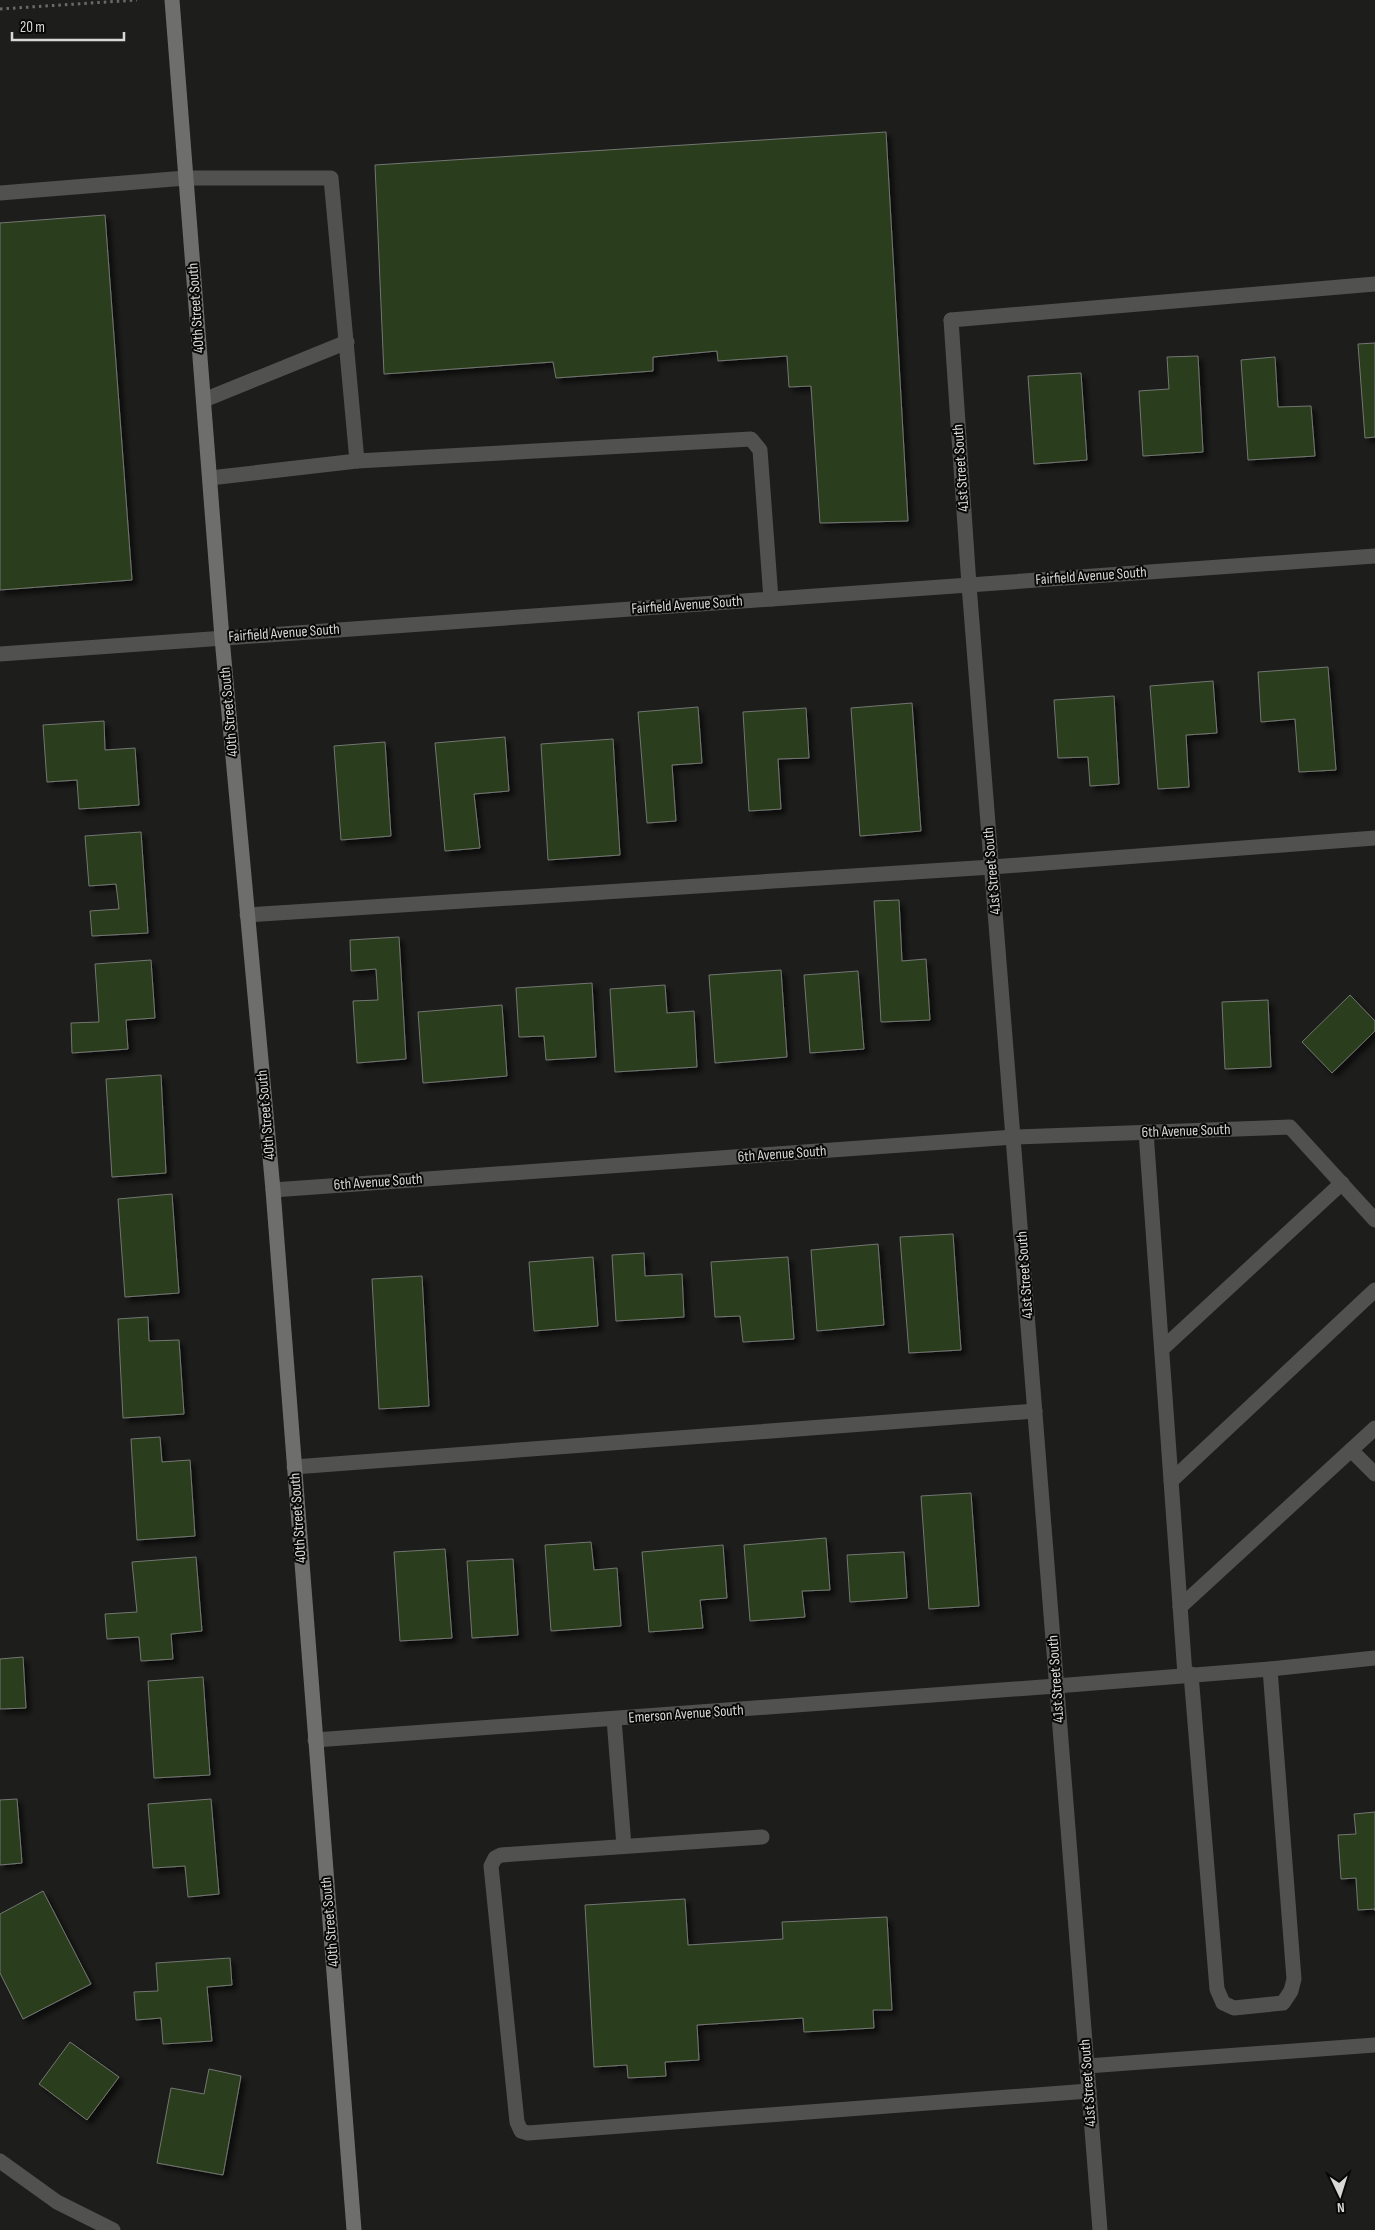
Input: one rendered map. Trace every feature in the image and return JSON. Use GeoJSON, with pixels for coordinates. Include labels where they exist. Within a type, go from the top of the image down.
{"type":"FeatureCollection","features":[{"type":"Feature","properties":{"kind":"street","name":"40th Street South"},"geometry":{"type":"LineString","coordinates":[[172,0],[222,638],[273,1190],[354,2230]]}},
{"type":"Feature","properties":{"kind":"street"},"geometry":{"type":"LineString","coordinates":[[0,193],[186,178],[331,178],[357,461]]}},
{"type":"Feature","properties":{"kind":"street","name":"41st Street South"},"geometry":{"type":"LineString","coordinates":[[1100,2230],[969,585],[952,320],[1375,284]]}},
{"type":"Feature","properties":{"kind":"street"},"geometry":{"type":"LineString","coordinates":[[204,400],[347,342]]}},
{"type":"Feature","properties":{"kind":"street"},"geometry":{"type":"LineString","coordinates":[[210,478],[357,461],[751,439],[760,450],[771,599]]}},
{"type":"Feature","properties":{"kind":"street","name":"Fairfield Avenue South"},"geometry":{"type":"LineString","coordinates":[[0,654],[1375,556]]}},
{"type":"Feature","properties":{"kind":"street"},"geometry":{"type":"LineString","coordinates":[[247,915],[992,867],[1375,838]]}},
{"type":"Feature","properties":{"kind":"street","name":"6th Avenue South"},"geometry":{"type":"LineString","coordinates":[[273,1190],[1014,1137],[1290,1127],[1342,1183]]}},
{"type":"Feature","properties":{"kind":"street"},"geometry":{"type":"LineString","coordinates":[[1146,1132],[1180,1607],[1188,1674],[1217,1989],[1223,2003],[1234,2008],[1283,2003],[1294,1979],[1270,1669]]}},
{"type":"Feature","properties":{"kind":"street"},"geometry":{"type":"LineString","coordinates":[[1162,1350],[1342,1183],[1375,1220]]}},
{"type":"Feature","properties":{"kind":"street"},"geometry":{"type":"LineString","coordinates":[[1171,1480],[1375,1290]]}},
{"type":"Feature","properties":{"kind":"street"},"geometry":{"type":"LineString","coordinates":[[294,1467],[1036,1411]]}},
{"type":"Feature","properties":{"kind":"street"},"geometry":{"type":"LineString","coordinates":[[1180,1607],[1375,1428]]}},
{"type":"Feature","properties":{"kind":"street"},"geometry":{"type":"LineString","coordinates":[[1350,1450],[1375,1474]]}},
{"type":"Feature","properties":{"kind":"street","name":"Emerson Avenue South"},"geometry":{"type":"LineString","coordinates":[[315,1740],[1056,1686],[1188,1674],[1270,1669],[1375,1658]]}},
{"type":"Feature","properties":{"kind":"street"},"geometry":{"type":"LineString","coordinates":[[614,1719],[624,1846]]}},
{"type":"Feature","properties":{"kind":"street"},"geometry":{"type":"LineString","coordinates":[[762,1837],[501,1855],[495,1858],[491,1866],[517,2122],[521,2131],[528,2133],[1088,2091]]}},
{"type":"Feature","properties":{"kind":"street"},"geometry":{"type":"LineString","coordinates":[[1087,2066],[1375,2045]]}},
{"type":"Feature","properties":{"kind":"street"},"geometry":{"type":"LineString","coordinates":[[0,2161],[57,2202],[113,2230]]}},
{"type":"Feature","properties":{"kind":"path"},"geometry":{"type":"LineString","coordinates":[[0,10],[136,0]]}},
{"type":"Feature","properties":{"kind":"building"},"geometry":{"type":"Polygon","coordinates":[[[886,132],[908,521],[820,523],[811,386],[789,387],[787,356],[718,361],[717,351],[653,357],[653,371],[556,378],[553,362],[384,374],[375,165],[886,132]]]}},
{"type":"Feature","properties":{"kind":"building"},"geometry":{"type":"Polygon","coordinates":[[[105,215],[132,580],[0,590],[0,223],[105,215]]]}},
{"type":"Feature","properties":{"kind":"building"},"geometry":{"type":"Polygon","coordinates":[[[1375,343],[1375,437],[1365,438],[1358,344],[1375,343]]]}},
{"type":"Feature","properties":{"kind":"building"},"geometry":{"type":"Polygon","coordinates":[[[1198,356],[1203,452],[1143,456],[1139,391],[1169,389],[1167,357],[1198,356]]]}},
{"type":"Feature","properties":{"kind":"building"},"geometry":{"type":"Polygon","coordinates":[[[1275,357],[1278,407],[1311,406],[1315,456],[1248,460],[1241,360],[1275,357]]]}},
{"type":"Feature","properties":{"kind":"building"},"geometry":{"type":"Polygon","coordinates":[[[1081,373],[1087,460],[1034,464],[1028,376],[1081,373]]]}},
{"type":"Feature","properties":{"kind":"building"},"geometry":{"type":"Polygon","coordinates":[[[1328,667],[1336,770],[1299,772],[1295,719],[1261,722],[1258,672],[1328,667]]]}},
{"type":"Feature","properties":{"kind":"building"},"geometry":{"type":"Polygon","coordinates":[[[1213,681],[1217,733],[1186,735],[1189,787],[1158,789],[1150,686],[1213,681]]]}},
{"type":"Feature","properties":{"kind":"building"},"geometry":{"type":"Polygon","coordinates":[[[1114,696],[1119,784],[1090,786],[1088,757],[1058,758],[1054,700],[1114,696]]]}},
{"type":"Feature","properties":{"kind":"building"},"geometry":{"type":"Polygon","coordinates":[[[912,703],[921,831],[860,836],[851,708],[912,703]]]}},
{"type":"Feature","properties":{"kind":"building"},"geometry":{"type":"Polygon","coordinates":[[[698,707],[702,763],[672,765],[676,821],[647,823],[638,712],[698,707]]]}},
{"type":"Feature","properties":{"kind":"building"},"geometry":{"type":"Polygon","coordinates":[[[806,708],[809,758],[778,759],[781,809],[749,811],[743,712],[806,708]]]}},
{"type":"Feature","properties":{"kind":"building"},"geometry":{"type":"Polygon","coordinates":[[[104,721],[105,750],[135,748],[139,805],[79,809],[77,780],[47,782],[43,725],[104,721]]]}},
{"type":"Feature","properties":{"kind":"building"},"geometry":{"type":"Polygon","coordinates":[[[505,737],[509,791],[474,794],[480,848],[445,851],[435,743],[505,737]]]}},
{"type":"Feature","properties":{"kind":"building"},"geometry":{"type":"Polygon","coordinates":[[[613,739],[620,855],[548,860],[541,744],[613,739]]]}},
{"type":"Feature","properties":{"kind":"building"},"geometry":{"type":"Polygon","coordinates":[[[385,742],[391,836],[341,840],[334,746],[385,742]]]}},
{"type":"Feature","properties":{"kind":"building"},"geometry":{"type":"Polygon","coordinates":[[[141,832],[148,933],[92,936],[90,911],[119,909],[116,884],[89,886],[85,836],[141,832]]]}},
{"type":"Feature","properties":{"kind":"building"},"geometry":{"type":"Polygon","coordinates":[[[899,900],[902,961],[926,959],[930,1020],[881,1022],[874,901],[899,900]]]}},
{"type":"Feature","properties":{"kind":"building"},"geometry":{"type":"Polygon","coordinates":[[[399,937],[406,1059],[357,1063],[353,1001],[378,1000],[376,969],[351,971],[350,940],[399,937]]]}},
{"type":"Feature","properties":{"kind":"building"},"geometry":{"type":"Polygon","coordinates":[[[151,960],[155,1018],[126,1020],[128,1049],[72,1053],[71,1023],[99,1022],[95,964],[151,960]]]}},
{"type":"Feature","properties":{"kind":"building"},"geometry":{"type":"Polygon","coordinates":[[[781,970],[787,1057],[715,1063],[709,975],[781,970]]]}},
{"type":"Feature","properties":{"kind":"building"},"geometry":{"type":"Polygon","coordinates":[[[858,971],[864,1049],[810,1053],[804,975],[858,971]]]}},
{"type":"Feature","properties":{"kind":"building"},"geometry":{"type":"Polygon","coordinates":[[[592,983],[596,1057],[546,1060],[544,1036],[519,1037],[516,988],[592,983]]]}},
{"type":"Feature","properties":{"kind":"building"},"geometry":{"type":"Polygon","coordinates":[[[665,985],[667,1013],[694,1011],[697,1067],[615,1072],[610,989],[665,985]]]}},
{"type":"Feature","properties":{"kind":"building"},"geometry":{"type":"Polygon","coordinates":[[[1350,995],[1375,1021],[1375,1031],[1332,1073],[1302,1042],[1350,995]]]}},
{"type":"Feature","properties":{"kind":"building"},"geometry":{"type":"Polygon","coordinates":[[[1268,1000],[1271,1067],[1225,1069],[1222,1002],[1268,1000]]]}},
{"type":"Feature","properties":{"kind":"building"},"geometry":{"type":"Polygon","coordinates":[[[502,1005],[507,1076],[423,1083],[418,1012],[502,1005]]]}},
{"type":"Feature","properties":{"kind":"building"},"geometry":{"type":"Polygon","coordinates":[[[161,1075],[166,1173],[112,1177],[106,1079],[161,1075]]]}},
{"type":"Feature","properties":{"kind":"building"},"geometry":{"type":"Polygon","coordinates":[[[172,1194],[179,1293],[125,1297],[118,1199],[172,1194]]]}},
{"type":"Feature","properties":{"kind":"building"},"geometry":{"type":"Polygon","coordinates":[[[953,1234],[961,1350],[909,1353],[900,1237],[953,1234]]]}},
{"type":"Feature","properties":{"kind":"building"},"geometry":{"type":"Polygon","coordinates":[[[878,1244],[884,1325],[817,1331],[811,1250],[878,1244]]]}},
{"type":"Feature","properties":{"kind":"building"},"geometry":{"type":"Polygon","coordinates":[[[644,1253],[645,1276],[682,1274],[684,1317],[616,1321],[612,1255],[644,1253]]]}},
{"type":"Feature","properties":{"kind":"building"},"geometry":{"type":"Polygon","coordinates":[[[593,1257],[598,1326],[534,1331],[529,1262],[593,1257]]]}},
{"type":"Feature","properties":{"kind":"building"},"geometry":{"type":"Polygon","coordinates":[[[788,1257],[794,1339],[743,1342],[740,1316],[715,1317],[711,1262],[788,1257]]]}},
{"type":"Feature","properties":{"kind":"building"},"geometry":{"type":"Polygon","coordinates":[[[422,1276],[429,1406],[379,1409],[372,1279],[422,1276]]]}},
{"type":"Feature","properties":{"kind":"building"},"geometry":{"type":"Polygon","coordinates":[[[148,1317],[149,1341],[179,1340],[184,1414],[123,1418],[118,1319],[148,1317]]]}},
{"type":"Feature","properties":{"kind":"building"},"geometry":{"type":"Polygon","coordinates":[[[160,1437],[162,1462],[190,1460],[195,1536],[137,1540],[131,1439],[160,1437]]]}},
{"type":"Feature","properties":{"kind":"building"},"geometry":{"type":"Polygon","coordinates":[[[971,1493],[979,1606],[929,1609],[921,1496],[971,1493]]]}},
{"type":"Feature","properties":{"kind":"building"},"geometry":{"type":"Polygon","coordinates":[[[826,1538],[830,1590],[802,1591],[805,1617],[750,1621],[744,1545],[826,1538]]]}},
{"type":"Feature","properties":{"kind":"building"},"geometry":{"type":"Polygon","coordinates":[[[591,1542],[594,1570],[617,1568],[621,1626],[551,1631],[545,1545],[591,1542]]]}},
{"type":"Feature","properties":{"kind":"building"},"geometry":{"type":"Polygon","coordinates":[[[723,1545],[727,1598],[700,1600],[703,1628],[649,1632],[642,1552],[723,1545]]]}},
{"type":"Feature","properties":{"kind":"building"},"geometry":{"type":"Polygon","coordinates":[[[445,1549],[452,1638],[400,1641],[394,1552],[445,1549]]]}},
{"type":"Feature","properties":{"kind":"building"},"geometry":{"type":"Polygon","coordinates":[[[904,1552],[907,1598],[850,1602],[847,1555],[904,1552]]]}},
{"type":"Feature","properties":{"kind":"building"},"geometry":{"type":"Polygon","coordinates":[[[196,1557],[202,1631],[171,1634],[173,1659],[141,1661],[139,1637],[107,1639],[105,1614],[137,1612],[132,1562],[196,1557]]]}},
{"type":"Feature","properties":{"kind":"building"},"geometry":{"type":"Polygon","coordinates":[[[513,1559],[518,1635],[472,1638],[467,1561],[513,1559]]]}},
{"type":"Feature","properties":{"kind":"building"},"geometry":{"type":"Polygon","coordinates":[[[23,1657],[26,1708],[0,1709],[0,1659],[23,1657]]]}},
{"type":"Feature","properties":{"kind":"building"},"geometry":{"type":"Polygon","coordinates":[[[203,1677],[210,1775],[154,1778],[148,1681],[203,1677]]]}},
{"type":"Feature","properties":{"kind":"building"},"geometry":{"type":"Polygon","coordinates":[[[17,1799],[22,1863],[0,1865],[0,1800],[17,1799]]]}},
{"type":"Feature","properties":{"kind":"building"},"geometry":{"type":"Polygon","coordinates":[[[211,1799],[219,1894],[188,1897],[185,1866],[153,1868],[148,1804],[211,1799]]]}},
{"type":"Feature","properties":{"kind":"building"},"geometry":{"type":"Polygon","coordinates":[[[1375,1812],[1375,1909],[1358,1910],[1356,1878],[1341,1879],[1338,1835],[1356,1834],[1354,1814],[1375,1812]]]}},
{"type":"Feature","properties":{"kind":"building"},"geometry":{"type":"Polygon","coordinates":[[[43,1891],[91,1984],[23,2019],[0,1973],[0,1914],[43,1891]]]}},
{"type":"Feature","properties":{"kind":"building"},"geometry":{"type":"Polygon","coordinates":[[[685,1899],[688,1945],[783,1939],[782,1922],[887,1917],[892,2010],[873,2010],[874,2028],[804,2032],[803,2018],[697,2025],[699,2060],[665,2062],[666,2076],[628,2078],[627,2065],[594,2067],[585,1905],[685,1899]]]}},
{"type":"Feature","properties":{"kind":"building"},"geometry":{"type":"Polygon","coordinates":[[[230,1958],[232,1985],[207,1987],[212,2041],[163,2044],[161,2018],[136,2020],[134,1992],[158,1991],[156,1963],[230,1958]]]}},
{"type":"Feature","properties":{"kind":"building"},"geometry":{"type":"Polygon","coordinates":[[[70,2042],[119,2077],[87,2120],[39,2084],[70,2042]]]}},
{"type":"Feature","properties":{"kind":"building"},"geometry":{"type":"Polygon","coordinates":[[[209,2069],[241,2076],[223,2175],[157,2163],[171,2088],[204,2094],[209,2069]]]}}]}
